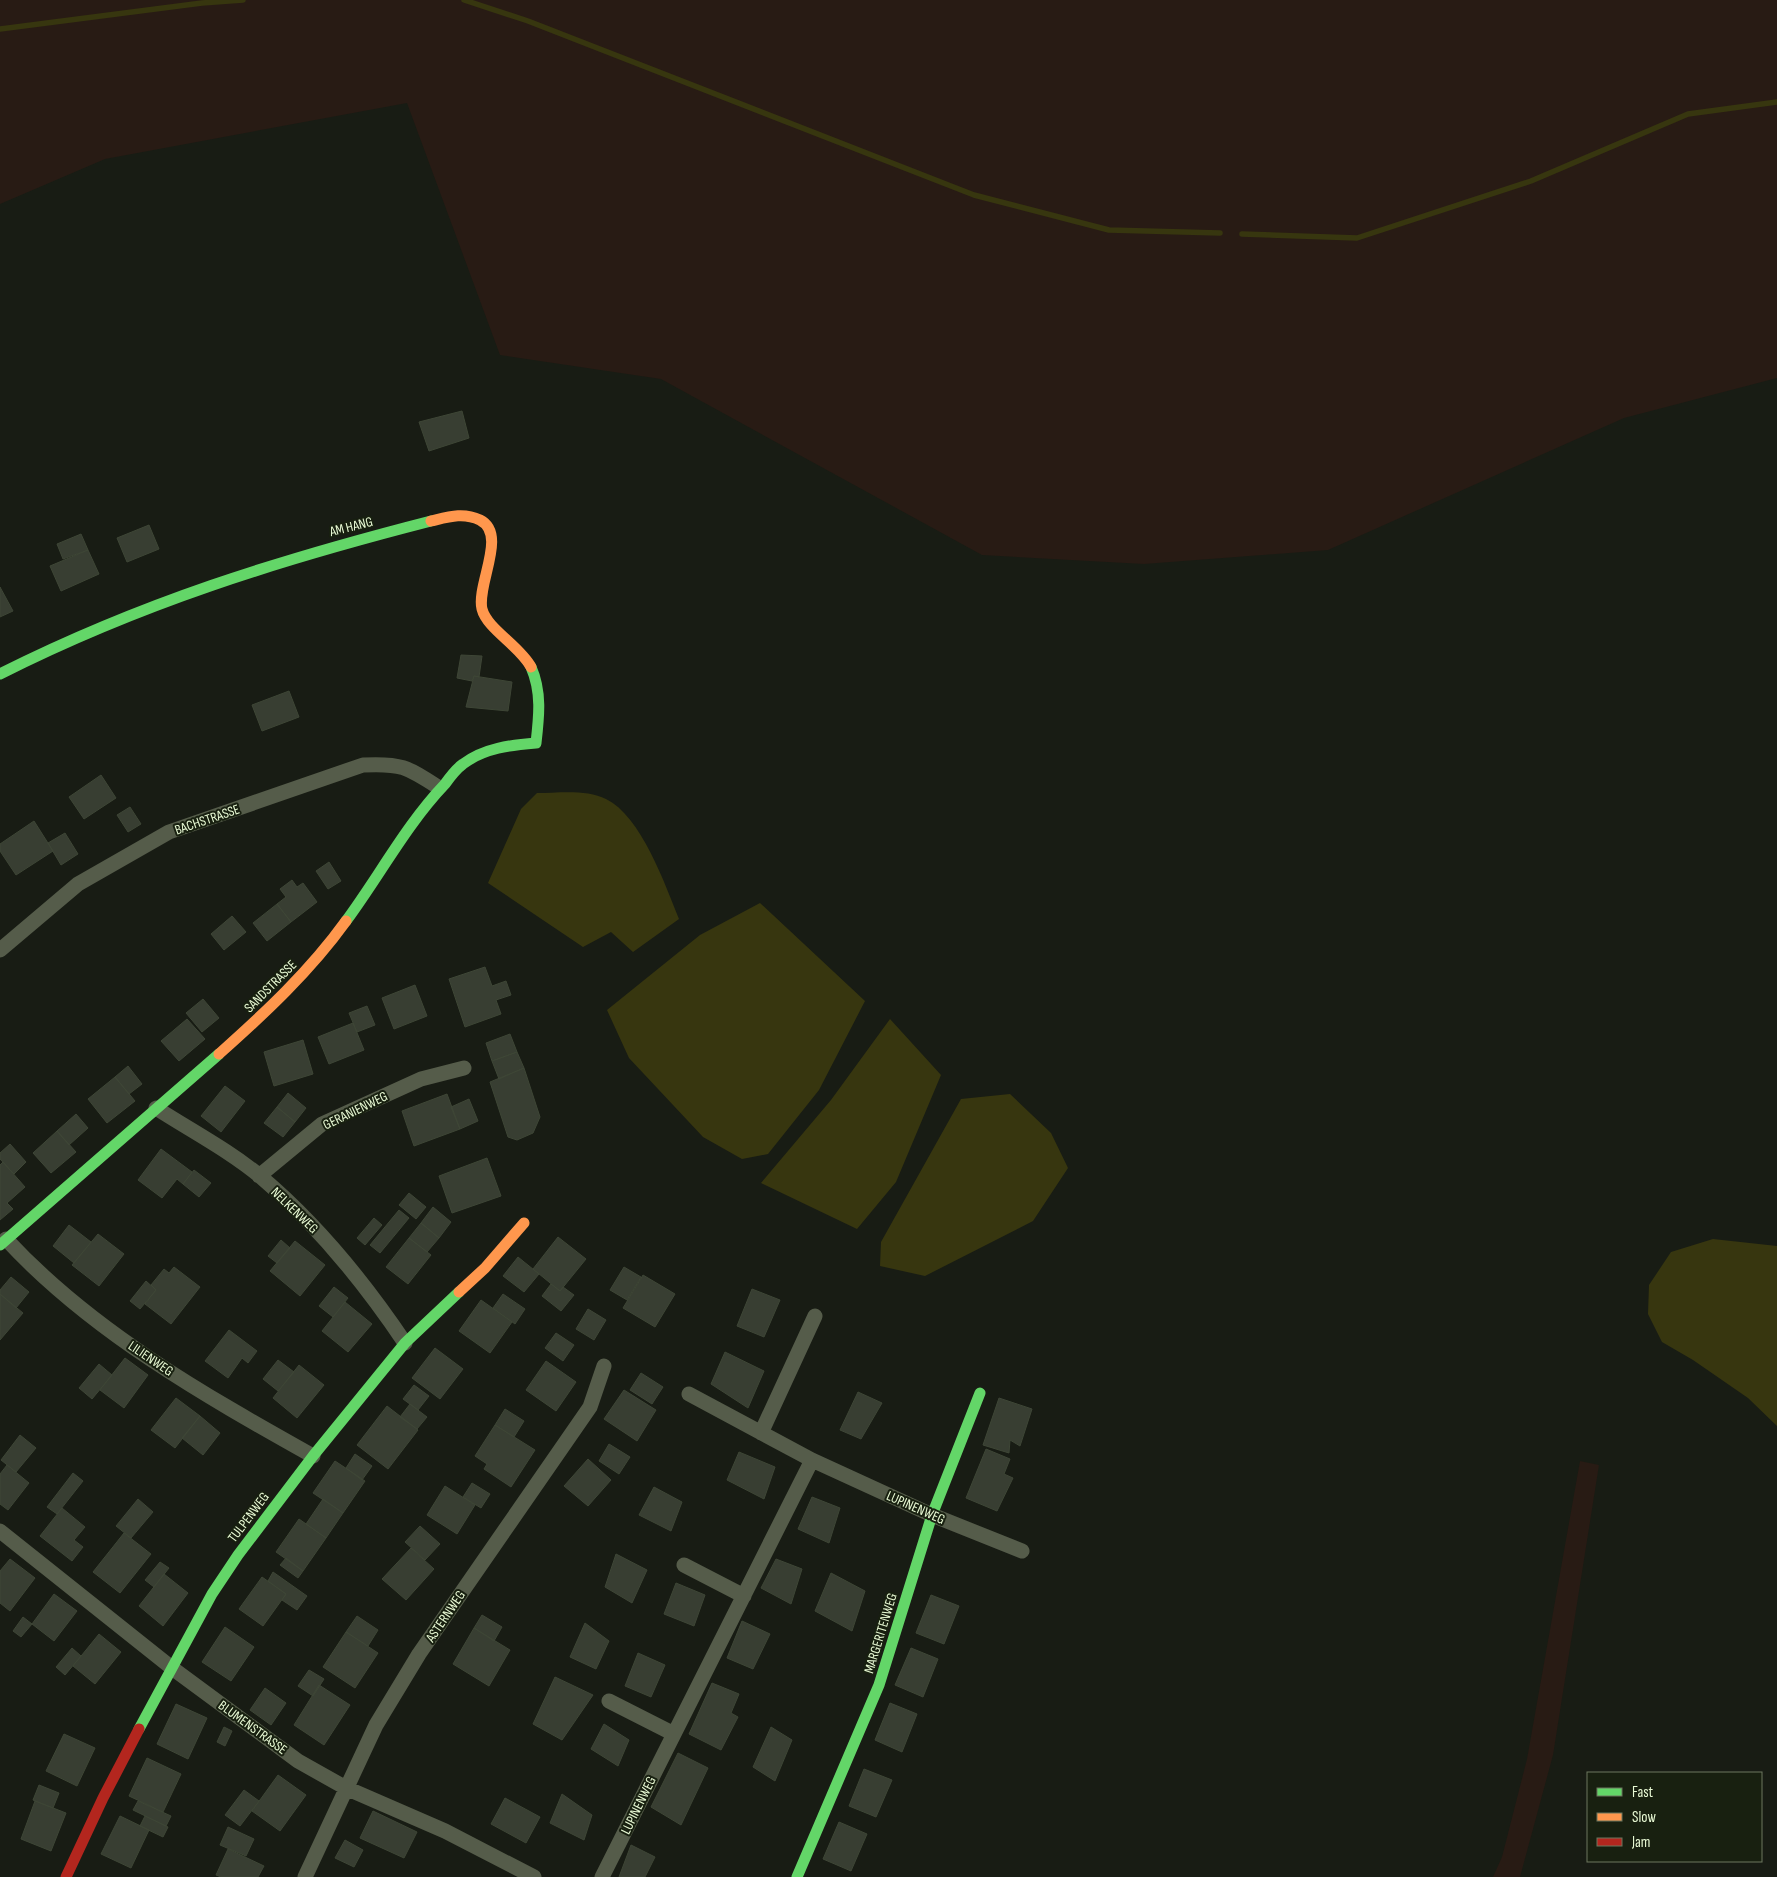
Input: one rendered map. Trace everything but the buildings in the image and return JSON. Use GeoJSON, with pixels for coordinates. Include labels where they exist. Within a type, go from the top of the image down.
{"type":"FeatureCollection","features":[{"type":"Feature","properties":{"kind":"street","name":"AM HANG"},"geometry":{"type":"LineString","coordinates":[[0,674],[51,647],[101,624],[197,588],[321,549],[455,515],[476,517],[486,525],[492,537],[491,556],[479,596],[481,610],[487,621],[532,666],[540,692],[536,743]]}},
{"type":"Feature","properties":{"kind":"street","name":"SANDSTRASSE"},"geometry":{"type":"LineString","coordinates":[[3,1242],[272,1007],[323,953],[375,882],[420,810],[438,788],[463,764],[484,753],[505,746],[536,743]]}},
{"type":"Feature","properties":{"kind":"street","name":"BACHSTRASSE"},"geometry":{"type":"LineString","coordinates":[[0,950],[78,884],[169,832],[363,765],[392,764],[409,768],[438,788]]}},
{"type":"Feature","properties":{"kind":"street","name":"GERANIENWEG"},"geometry":{"type":"LineString","coordinates":[[259,1176],[322,1124],[421,1079],[464,1068]]}},
{"type":"Feature","properties":{"kind":"street","name":"NELKENWEG"},"geometry":{"type":"LineString","coordinates":[[156,1108],[259,1176],[300,1212],[372,1294],[405,1343]]}},
{"type":"Feature","properties":{"kind":"street","name":"TULPENWEG"},"geometry":{"type":"LineString","coordinates":[[66,1877],[103,1798],[212,1594],[313,1456],[405,1343],[485,1268],[524,1223]]}},
{"type":"Feature","properties":{"kind":"street","name":"LILIENWEG"},"geometry":{"type":"LineString","coordinates":[[3,1242],[71,1302],[115,1334],[240,1414],[313,1456]]}},
{"type":"Feature","properties":{"kind":"street"},"geometry":{"type":"LineString","coordinates":[[761,1433],[815,1316]]}},
{"type":"Feature","properties":{"kind":"street","name":"ASTERNWEG"},"geometry":{"type":"LineString","coordinates":[[305,1877],[376,1725],[419,1654],[590,1407],[604,1366]]}},
{"type":"Feature","properties":{"kind":"street","name":"MARGERITENWEG"},"geometry":{"type":"LineString","coordinates":[[797,1877],[879,1685],[932,1515],[980,1393]]}},
{"type":"Feature","properties":{"kind":"street","name":"LUPINENWEG"},"geometry":{"type":"LineString","coordinates":[[689,1394],[812,1460],[932,1515],[1022,1551]]}},
{"type":"Feature","properties":{"kind":"street","name":"LUPINENWEG"},"geometry":{"type":"LineString","coordinates":[[602,1877],[812,1460]]}},
{"type":"Feature","properties":{"kind":"street","name":"BLUMENSTRASSE"},"geometry":{"type":"LineString","coordinates":[[0,1531],[172,1668],[298,1761],[346,1788],[445,1831],[534,1877]]}},
{"type":"Feature","properties":{"kind":"street"},"geometry":{"type":"LineString","coordinates":[[684,1565],[744,1596]]}},
{"type":"Feature","properties":{"kind":"street"},"geometry":{"type":"LineString","coordinates":[[609,1700],[674,1734]]}},
{"type":"Feature","properties":{"kind":"shaded area"},"geometry":{"type":"Polygon","coordinates":[[[0,0],[1777,0],[1777,378],[1624,418],[1328,550],[1144,564],[982,555],[661,379],[500,355],[407,103],[105,159],[0,204],[0,0]]]}},
{"type":"Feature","properties":{"kind":"shaded area"},"geometry":{"type":"Polygon","coordinates":[[[572,792],[590,794],[606,799],[619,808],[641,835],[659,870],[679,919],[633,952],[611,932],[583,947],[488,883],[521,809],[537,793],[572,792]]]}},
{"type":"Feature","properties":{"kind":"shaded area"},"geometry":{"type":"Polygon","coordinates":[[[760,903],[865,1001],[819,1090],[768,1154],[742,1159],[703,1137],[629,1058],[607,1010],[700,935],[760,903]]]}},
{"type":"Feature","properties":{"kind":"shaded area"},"geometry":{"type":"Polygon","coordinates":[[[890,1019],[941,1075],[896,1182],[857,1229],[761,1183],[831,1100],[890,1019]]]}},
{"type":"Feature","properties":{"kind":"shaded area"},"geometry":{"type":"Polygon","coordinates":[[[1010,1094],[1051,1133],[1068,1168],[1033,1221],[925,1276],[880,1266],[881,1242],[961,1099],[1010,1094]]]}},
{"type":"Feature","properties":{"kind":"shaded area"},"geometry":{"type":"Polygon","coordinates":[[[1713,1239],[1777,1246],[1777,1426],[1748,1398],[1693,1360],[1662,1342],[1648,1314],[1649,1285],[1671,1252],[1713,1239]]]}},
{"type":"Feature","properties":{"kind":"shaded area"},"geometry":{"type":"Polygon","coordinates":[[[1580,1461],[1599,1465],[1553,1755],[1520,1877],[1493,1877],[1502,1857],[1527,1759],[1580,1461]]]}},
{"type":"Feature","properties":{"kind":"waterway"},"geometry":{"type":"LineString","coordinates":[[0,29],[202,3],[243,0]]}},
{"type":"Feature","properties":{"kind":"waterway"},"geometry":{"type":"LineString","coordinates":[[464,0],[528,21],[974,195],[1109,230],[1220,233]]}},
{"type":"Feature","properties":{"kind":"waterway"},"geometry":{"type":"LineString","coordinates":[[1242,234],[1357,238],[1531,181],[1688,114],[1777,102]]}},
{"type":"Feature","properties":{"kind":"traffic: fast"},"geometry":{"type":"LineString","coordinates":[[0,674],[105,626],[211,586],[319,551],[431,521]]}},
{"type":"Feature","properties":{"kind":"traffic: fast"},"geometry":{"type":"LineString","coordinates":[[346,921],[418,816],[458,768],[480,754],[489,751],[507,746],[536,743],[539,714],[538,695],[531,667]]}},
{"type":"Feature","properties":{"kind":"traffic: fast"},"geometry":{"type":"LineString","coordinates":[[0,1245],[219,1054]]}},
{"type":"Feature","properties":{"kind":"traffic: fast"},"geometry":{"type":"LineString","coordinates":[[139,1729],[212,1594],[238,1555],[313,1456],[405,1343],[459,1292]]}},
{"type":"Feature","properties":{"kind":"traffic: fast"},"geometry":{"type":"LineString","coordinates":[[797,1877],[879,1685],[932,1515],[980,1393]]}},
{"type":"Feature","properties":{"kind":"traffic: slow"},"geometry":{"type":"LineString","coordinates":[[431,521],[456,516],[468,516],[480,520],[488,527],[491,536],[491,548],[481,599],[482,609],[490,624],[526,659],[531,667]]}},
{"type":"Feature","properties":{"kind":"traffic: slow"},"geometry":{"type":"LineString","coordinates":[[219,1054],[286,991],[346,921]]}},
{"type":"Feature","properties":{"kind":"traffic: slow"},"geometry":{"type":"LineString","coordinates":[[459,1292],[485,1268],[524,1223]]}},
{"type":"Feature","properties":{"kind":"traffic: jam"},"geometry":{"type":"LineString","coordinates":[[66,1877],[103,1798],[139,1729]]}}]}
